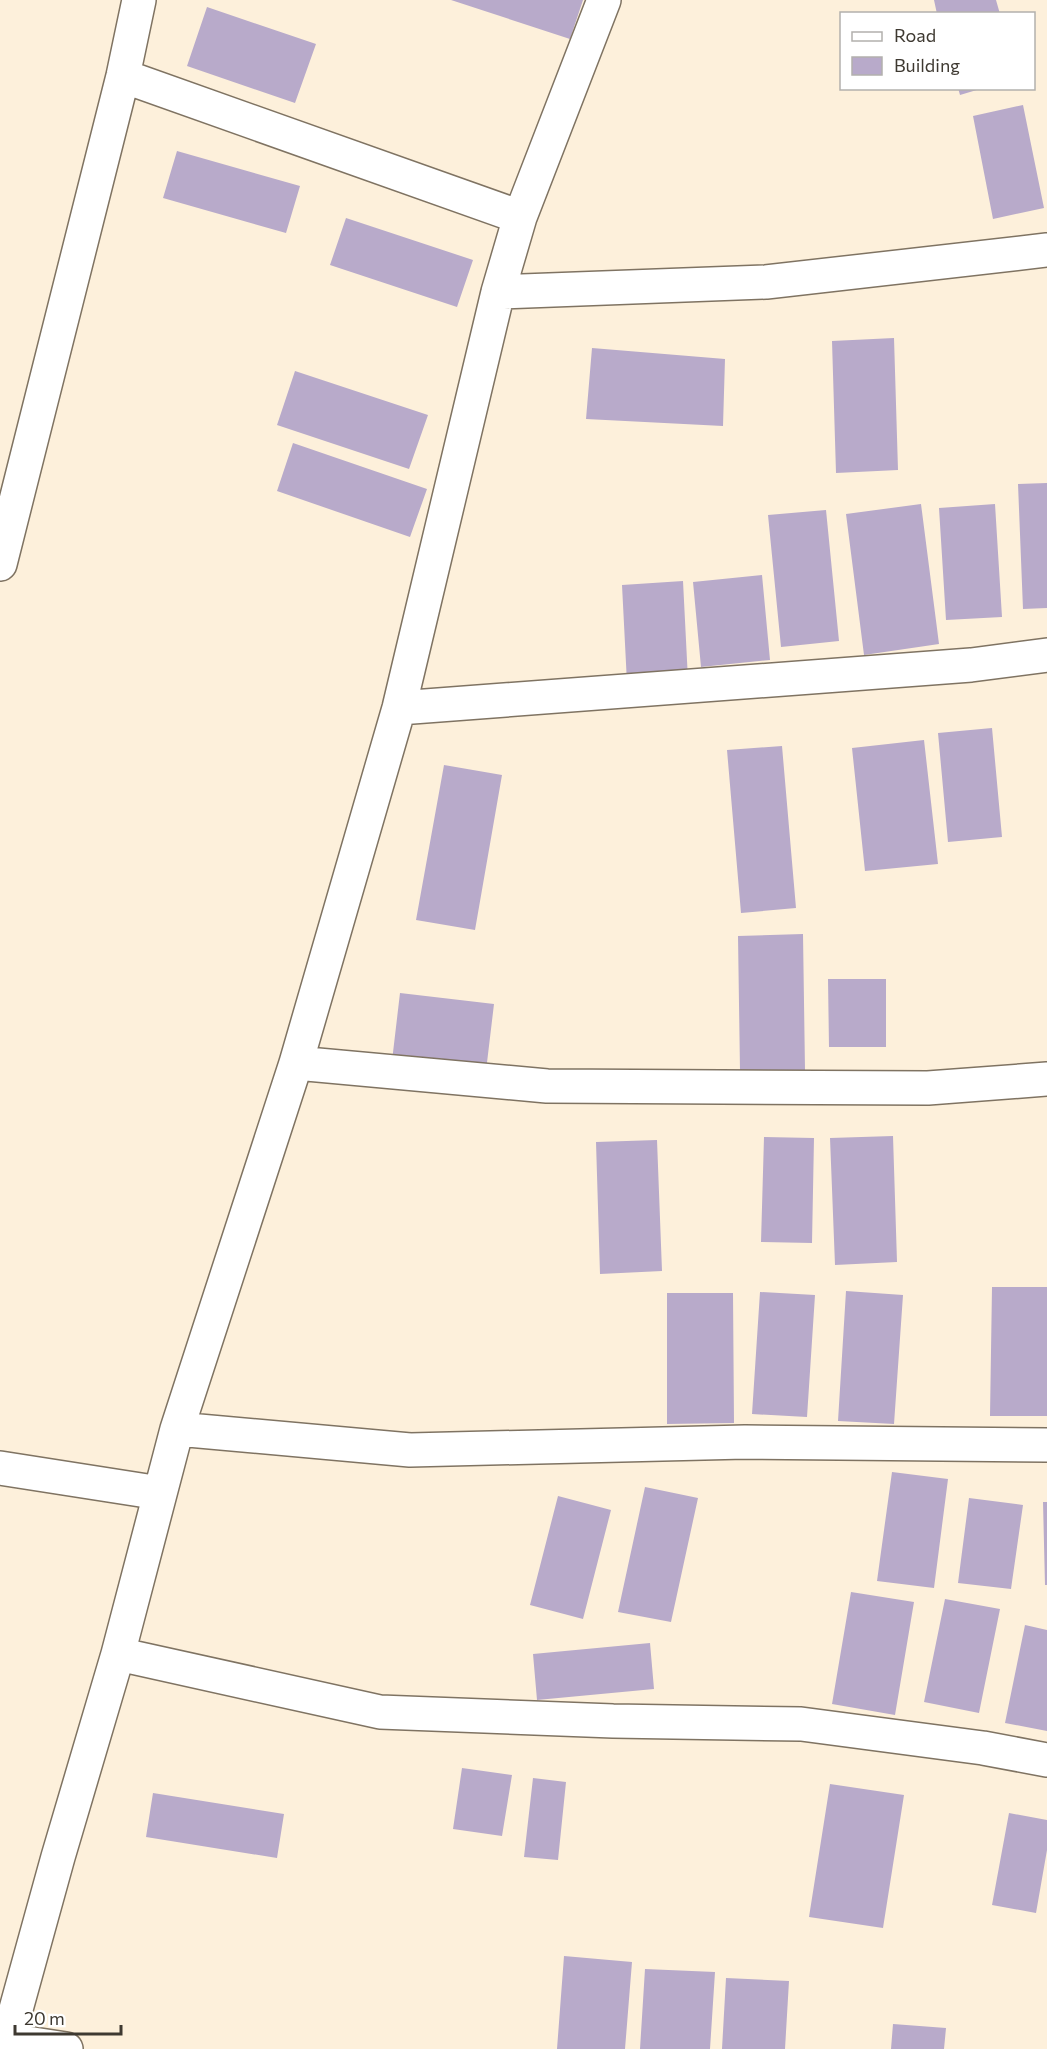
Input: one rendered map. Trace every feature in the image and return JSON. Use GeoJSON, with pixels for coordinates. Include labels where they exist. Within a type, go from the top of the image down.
{"type":"FeatureCollection","features":[{"type":"Feature","properties":{"kind":"street"},"geometry":{"type":"LineString","coordinates":[[0,564],[123,76],[140,0]]}},
{"type":"Feature","properties":{"kind":"street"},"geometry":{"type":"LineString","coordinates":[[66,2049],[6,2044],[118,1653],[177,1429],[296,1063],[399,708],[498,292],[520,217],[604,0]]}},
{"type":"Feature","properties":{"kind":"street"},"geometry":{"type":"LineString","coordinates":[[123,76],[520,217]]}},
{"type":"Feature","properties":{"kind":"street"},"geometry":{"type":"LineString","coordinates":[[498,292],[766,282],[1047,250]]}},
{"type":"Feature","properties":{"kind":"street"},"geometry":{"type":"LineString","coordinates":[[399,708],[971,665],[1047,655]]}},
{"type":"Feature","properties":{"kind":"street"},"geometry":{"type":"LineString","coordinates":[[296,1063],[547,1086],[928,1088],[1047,1080]]}},
{"type":"Feature","properties":{"kind":"street"},"geometry":{"type":"LineString","coordinates":[[177,1429],[410,1450],[745,1443],[1047,1445]]}},
{"type":"Feature","properties":{"kind":"street"},"geometry":{"type":"LineString","coordinates":[[0,1468],[160,1493]]}},
{"type":"Feature","properties":{"kind":"street"},"geometry":{"type":"LineString","coordinates":[[118,1653],[380,1712],[614,1721],[801,1724],[983,1748],[1047,1760]]}},
{"type":"Feature","properties":{"kind":"building"},"geometry":{"type":"Polygon","coordinates":[[[451,0],[583,0],[570,39],[451,0]]]}},
{"type":"Feature","properties":{"kind":"building"},"geometry":{"type":"Polygon","coordinates":[[[934,0],[996,0],[999,12],[937,12],[934,0]]]}},
{"type":"Feature","properties":{"kind":"building"},"geometry":{"type":"Polygon","coordinates":[[[207,7],[316,44],[295,103],[187,66],[207,7]]]}},
{"type":"Feature","properties":{"kind":"building"},"geometry":{"type":"Polygon","coordinates":[[[959,90],[977,90],[960,95],[959,90]]]}},
{"type":"Feature","properties":{"kind":"building"},"geometry":{"type":"Polygon","coordinates":[[[1023,105],[1044,208],[993,219],[973,116],[1023,105]]]}},
{"type":"Feature","properties":{"kind":"building"},"geometry":{"type":"Polygon","coordinates":[[[177,151],[300,186],[286,233],[163,198],[177,151]]]}},
{"type":"Feature","properties":{"kind":"building"},"geometry":{"type":"Polygon","coordinates":[[[346,218],[473,260],[457,307],[330,265],[346,218]]]}},
{"type":"Feature","properties":{"kind":"building"},"geometry":{"type":"Polygon","coordinates":[[[894,338],[898,470],[836,473],[832,341],[894,338]]]}},
{"type":"Feature","properties":{"kind":"building"},"geometry":{"type":"Polygon","coordinates":[[[592,348],[725,359],[723,426],[586,419],[592,348]]]}},
{"type":"Feature","properties":{"kind":"building"},"geometry":{"type":"Polygon","coordinates":[[[295,371],[428,415],[409,469],[277,425],[295,371]]]}},
{"type":"Feature","properties":{"kind":"building"},"geometry":{"type":"Polygon","coordinates":[[[293,443],[427,489],[410,537],[277,491],[293,443]]]}},
{"type":"Feature","properties":{"kind":"building"},"geometry":{"type":"Polygon","coordinates":[[[1047,483],[1047,608],[1023,609],[1018,484],[1047,483]]]}},
{"type":"Feature","properties":{"kind":"building"},"geometry":{"type":"Polygon","coordinates":[[[921,504],[939,644],[864,655],[846,514],[921,504]]]}},
{"type":"Feature","properties":{"kind":"building"},"geometry":{"type":"Polygon","coordinates":[[[995,504],[1002,617],[946,620],[939,508],[995,504]]]}},
{"type":"Feature","properties":{"kind":"building"},"geometry":{"type":"Polygon","coordinates":[[[826,510],[839,641],[781,647],[768,515],[826,510]]]}},
{"type":"Feature","properties":{"kind":"building"},"geometry":{"type":"Polygon","coordinates":[[[762,575],[770,660],[701,667],[693,582],[762,575]]]}},
{"type":"Feature","properties":{"kind":"building"},"geometry":{"type":"Polygon","coordinates":[[[683,581],[688,680],[627,683],[622,585],[683,581]]]}},
{"type":"Feature","properties":{"kind":"building"},"geometry":{"type":"Polygon","coordinates":[[[992,728],[1002,837],[948,842],[938,733],[992,728]]]}},
{"type":"Feature","properties":{"kind":"building"},"geometry":{"type":"Polygon","coordinates":[[[924,740],[938,864],[865,871],[852,748],[924,740]]]}},
{"type":"Feature","properties":{"kind":"building"},"geometry":{"type":"Polygon","coordinates":[[[782,746],[796,908],[741,913],[727,750],[782,746]]]}},
{"type":"Feature","properties":{"kind":"building"},"geometry":{"type":"Polygon","coordinates":[[[444,765],[502,775],[475,930],[416,920],[444,765]]]}},
{"type":"Feature","properties":{"kind":"building"},"geometry":{"type":"Polygon","coordinates":[[[803,934],[805,1070],[740,1071],[738,936],[803,934]]]}},
{"type":"Feature","properties":{"kind":"building"},"geometry":{"type":"Polygon","coordinates":[[[828,979],[886,979],[886,1047],[829,1047],[828,979]]]}},
{"type":"Feature","properties":{"kind":"building"},"geometry":{"type":"Polygon","coordinates":[[[400,993],[494,1004],[486,1071],[392,1061],[400,993]]]}},
{"type":"Feature","properties":{"kind":"building"},"geometry":{"type":"Polygon","coordinates":[[[893,1136],[897,1262],[835,1265],[830,1138],[893,1136]]]}},
{"type":"Feature","properties":{"kind":"building"},"geometry":{"type":"Polygon","coordinates":[[[764,1137],[814,1138],[812,1243],[761,1242],[764,1137]]]}},
{"type":"Feature","properties":{"kind":"building"},"geometry":{"type":"Polygon","coordinates":[[[657,1140],[662,1271],[600,1274],[596,1142],[657,1140]]]}},
{"type":"Feature","properties":{"kind":"building"},"geometry":{"type":"Polygon","coordinates":[[[992,1287],[1047,1287],[1047,1416],[990,1416],[992,1287]]]}},
{"type":"Feature","properties":{"kind":"building"},"geometry":{"type":"Polygon","coordinates":[[[846,1291],[903,1295],[894,1424],[838,1421],[846,1291]]]}},
{"type":"Feature","properties":{"kind":"building"},"geometry":{"type":"Polygon","coordinates":[[[760,1292],[815,1295],[807,1417],[752,1414],[760,1292]]]}},
{"type":"Feature","properties":{"kind":"building"},"geometry":{"type":"Polygon","coordinates":[[[667,1293],[733,1293],[734,1423],[667,1424],[667,1293]]]}},
{"type":"Feature","properties":{"kind":"building"},"geometry":{"type":"Polygon","coordinates":[[[892,1472],[948,1479],[934,1588],[877,1581],[892,1472]]]}},
{"type":"Feature","properties":{"kind":"building"},"geometry":{"type":"Polygon","coordinates":[[[645,1487],[698,1498],[671,1622],[618,1612],[645,1487]]]}},
{"type":"Feature","properties":{"kind":"building"},"geometry":{"type":"Polygon","coordinates":[[[558,1496],[611,1510],[583,1619],[530,1605],[558,1496]]]}},
{"type":"Feature","properties":{"kind":"building"},"geometry":{"type":"Polygon","coordinates":[[[969,1498],[1023,1505],[1011,1589],[958,1583],[969,1498]]]}},
{"type":"Feature","properties":{"kind":"building"},"geometry":{"type":"Polygon","coordinates":[[[1043,1502],[1047,1502],[1047,1585],[1045,1585],[1043,1502]]]}},
{"type":"Feature","properties":{"kind":"building"},"geometry":{"type":"Polygon","coordinates":[[[851,1592],[914,1602],[895,1715],[832,1704],[851,1592]]]}},
{"type":"Feature","properties":{"kind":"building"},"geometry":{"type":"Polygon","coordinates":[[[945,1599],[1000,1609],[979,1713],[924,1702],[945,1599]]]}},
{"type":"Feature","properties":{"kind":"building"},"geometry":{"type":"Polygon","coordinates":[[[1025,1625],[1047,1630],[1047,1731],[1005,1723],[1025,1625]]]}},
{"type":"Feature","properties":{"kind":"building"},"geometry":{"type":"Polygon","coordinates":[[[650,1643],[654,1689],[537,1700],[533,1654],[650,1643]]]}},
{"type":"Feature","properties":{"kind":"building"},"geometry":{"type":"Polygon","coordinates":[[[462,1768],[512,1775],[502,1836],[453,1829],[462,1768]]]}},
{"type":"Feature","properties":{"kind":"building"},"geometry":{"type":"Polygon","coordinates":[[[533,1778],[566,1782],[558,1860],[524,1857],[533,1778]]]}},
{"type":"Feature","properties":{"kind":"building"},"geometry":{"type":"Polygon","coordinates":[[[830,1784],[904,1795],[883,1928],[809,1917],[830,1784]]]}},
{"type":"Feature","properties":{"kind":"building"},"geometry":{"type":"Polygon","coordinates":[[[153,1793],[284,1814],[277,1858],[146,1837],[153,1793]]]}},
{"type":"Feature","properties":{"kind":"building"},"geometry":{"type":"Polygon","coordinates":[[[1009,1813],[1047,1820],[1047,1850],[1036,1913],[992,1905],[1009,1813]]]}},
{"type":"Feature","properties":{"kind":"building"},"geometry":{"type":"Polygon","coordinates":[[[564,1956],[632,1962],[625,2049],[557,2049],[564,1956]]]}},
{"type":"Feature","properties":{"kind":"building"},"geometry":{"type":"Polygon","coordinates":[[[645,1969],[715,1972],[710,2049],[640,2049],[645,1969]]]}},
{"type":"Feature","properties":{"kind":"building"},"geometry":{"type":"Polygon","coordinates":[[[726,1978],[789,1981],[785,2049],[722,2049],[726,1978]]]}},
{"type":"Feature","properties":{"kind":"building"},"geometry":{"type":"Polygon","coordinates":[[[893,2024],[946,2028],[944,2049],[891,2049],[893,2024]]]}}]}
